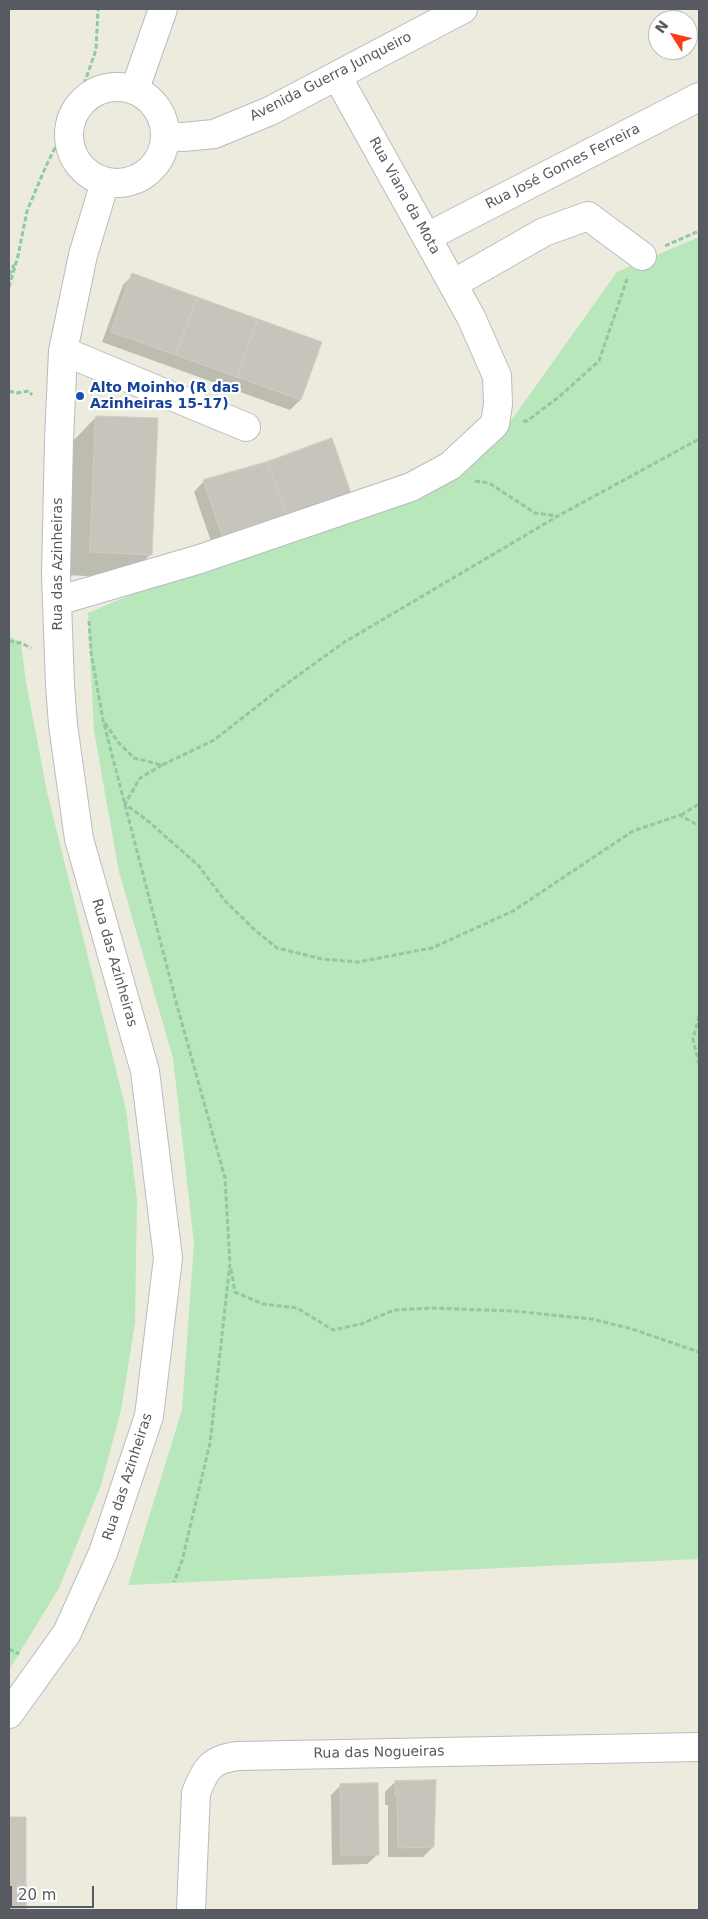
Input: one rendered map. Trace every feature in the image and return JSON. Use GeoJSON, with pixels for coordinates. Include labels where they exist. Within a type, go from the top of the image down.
{"type":"FeatureCollection","features":[{"type":"Feature","properties":{"kind":"street"},"geometry":{"type":"LineString","coordinates":[[135,89],[163,9]]}},
{"type":"Feature","properties":{"kind":"street","name":"Avenida Guerra Junqueiro"},"geometry":{"type":"LineString","coordinates":[[165,136],[183,137],[214,134],[270,111],[463,9]]}},
{"type":"Feature","properties":{"kind":"street","name":"Rua Viana da Mota"},"geometry":{"type":"LineString","coordinates":[[337,76],[471,317],[497,376],[498,404],[495,424]]}},
{"type":"Feature","properties":{"kind":"street"},"geometry":{"type":"LineString","coordinates":[[117,88],[135,89],[157,108],[163,121],[165,136],[162,152],[153,167],[139,178],[123,183],[106,182],[90,175],[78,163],[71,147],[70,130],[75,113],[85,100],[100,90],[117,88]]}},
{"type":"Feature","properties":{"kind":"street","name":"Rua José Gomes Ferreira"},"geometry":{"type":"LineString","coordinates":[[427,237],[699,97]]}},
{"type":"Feature","properties":{"kind":"street","name":"Rua das Azinheiras"},"geometry":{"type":"LineString","coordinates":[[9,1714],[67,1633],[103,1554],[149,1416],[168,1258],[145,1071],[79,839],[63,725],[56,575],[58,450],[63,351],[83,255],[106,182]]}},
{"type":"Feature","properties":{"kind":"street"},"geometry":{"type":"LineString","coordinates":[[453,284],[544,232],[588,216],[642,256]]}},
{"type":"Feature","properties":{"kind":"street"},"geometry":{"type":"LineString","coordinates":[[63,351],[246,427]]}},
{"type":"Feature","properties":{"kind":"street"},"geometry":{"type":"LineString","coordinates":[[57,601],[200,559],[411,487],[450,466],[495,424]]}},
{"type":"Feature","properties":{"kind":"street","name":"Rua das Nogueiras"},"geometry":{"type":"LineString","coordinates":[[191,1910],[196,1793],[202,1776],[210,1765],[223,1757],[699,1747]]}},
{"type":"Feature","properties":{"kind":"path"},"geometry":{"type":"LineString","coordinates":[[9,287],[18,256],[27,211],[46,166],[77,104],[96,50],[98,9]]}},
{"type":"Feature","properties":{"kind":"path"},"geometry":{"type":"LineString","coordinates":[[495,424],[527,421],[560,396],[599,361],[624,283],[642,256],[699,231]]}},
{"type":"Feature","properties":{"kind":"path"},"geometry":{"type":"LineString","coordinates":[[9,275],[18,256]]}},
{"type":"Feature","properties":{"kind":"path"},"geometry":{"type":"LineString","coordinates":[[699,439],[558,516],[343,643],[214,740],[140,778],[125,804],[148,821],[198,865],[226,902],[277,948],[322,959],[358,962],[432,948],[513,910],[633,831],[680,815],[699,804]]}},
{"type":"Feature","properties":{"kind":"path"},"geometry":{"type":"LineString","coordinates":[[435,474],[489,483],[535,513],[558,516]]}},
{"type":"Feature","properties":{"kind":"path"},"geometry":{"type":"LineString","coordinates":[[103,720],[118,742],[134,758],[162,766]]}},
{"type":"Feature","properties":{"kind":"path"},"geometry":{"type":"LineString","coordinates":[[680,815],[699,826]]}},
{"type":"Feature","properties":{"kind":"path"},"geometry":{"type":"LineString","coordinates":[[699,1016],[693,1039],[699,1064]]}},
{"type":"Feature","properties":{"kind":"path"},"geometry":{"type":"LineString","coordinates":[[230,1264],[235,1292],[263,1304],[297,1308],[333,1330],[362,1324],[394,1310],[432,1308],[513,1311],[592,1319],[632,1329],[699,1352]]}},
{"type":"Feature","properties":{"kind":"green space"},"geometry":{"type":"Polygon","coordinates":[[[699,237],[699,1559],[128,1585],[182,1410],[194,1243],[173,1058],[119,872],[94,731],[88,613],[498,439],[617,272],[699,237]]]}},
{"type":"Feature","properties":{"kind":"green space"},"geometry":{"type":"Polygon","coordinates":[[[9,636],[21,643],[26,682],[47,792],[126,1110],[137,1200],[135,1323],[121,1410],[101,1485],[59,1588],[9,1670],[9,636]]]}},
{"type":"Feature","properties":{"kind":"building"},"geometry":{"type":"Polygon","coordinates":[[[132,273],[197,297],[176,355],[111,332],[132,273]]]}},
{"type":"Feature","properties":{"kind":"building"},"geometry":{"type":"Polygon","coordinates":[[[197,297],[258,319],[237,377],[176,355],[197,297]]]}},
{"type":"Feature","properties":{"kind":"building"},"geometry":{"type":"Polygon","coordinates":[[[258,319],[322,342],[301,400],[237,377],[258,319]]]}},
{"type":"Feature","properties":{"kind":"building"},"geometry":{"type":"Polygon","coordinates":[[[96,416],[158,418],[152,555],[90,552],[96,416]]]}},
{"type":"Feature","properties":{"kind":"building"},"geometry":{"type":"Polygon","coordinates":[[[332,438],[352,496],[288,518],[267,462],[332,438]]]}},
{"type":"Feature","properties":{"kind":"building"},"geometry":{"type":"Polygon","coordinates":[[[267,462],[288,518],[223,538],[203,480],[267,462]]]}},
{"type":"Feature","properties":{"kind":"building"},"geometry":{"type":"Polygon","coordinates":[[[436,1780],[434,1847],[398,1848],[395,1781],[436,1780]]]}},
{"type":"Feature","properties":{"kind":"building"},"geometry":{"type":"Polygon","coordinates":[[[378,1783],[379,1855],[341,1855],[340,1784],[378,1783]]]}},
{"type":"Feature","properties":{"kind":"building"},"geometry":{"type":"Polygon","coordinates":[[[9,1817],[26,1817],[26,1910],[9,1910],[9,1817]]]}},
{"type":"Feature","properties":{"kind":"place","name":"Alto Moinho (R das Azinheiras 15-17)"},"geometry":{"type":"Point","coordinates":[80,396]}}]}
